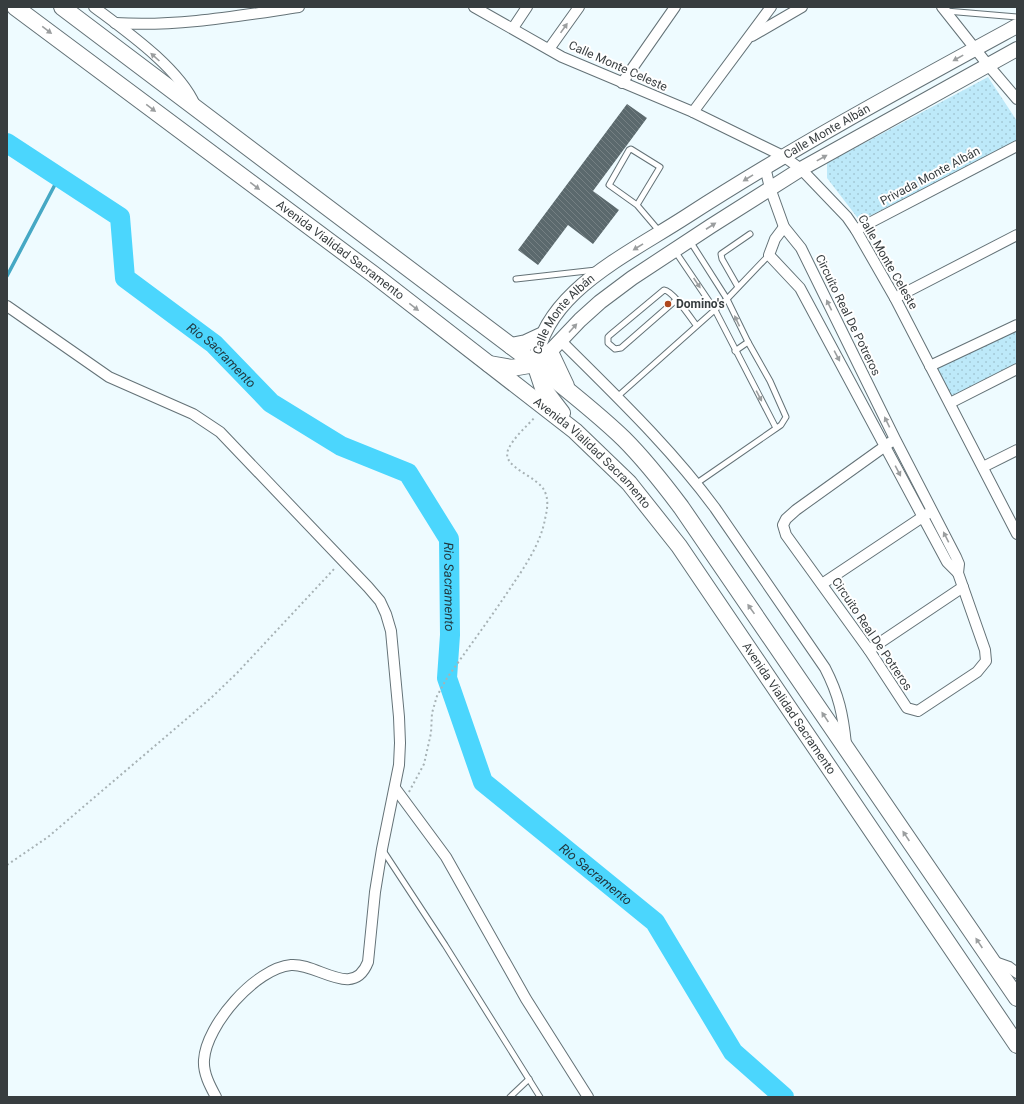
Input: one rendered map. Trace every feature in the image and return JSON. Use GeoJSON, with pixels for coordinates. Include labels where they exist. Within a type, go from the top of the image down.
{"type":"FeatureCollection","features":[{"type":"Feature","properties":{"kind":"highway","name":"Avenida Vialidad Sacramento"},"geometry":{"type":"LineString","coordinates":[[15,7],[373,274],[487,364],[576,431],[629,483],[671,535],[1017,1045]]}},
{"type":"Feature","properties":{"kind":"highway","name":"Avenida Vialidad Sacramento"},"geometry":{"type":"LineString","coordinates":[[62,7],[535,364],[569,391],[624,439],[660,480],[685,512],[1017,998]]}},
{"type":"Feature","properties":{"kind":"highway"},"geometry":{"type":"LineString","coordinates":[[511,346],[526,343],[541,336]]}},
{"type":"Feature","properties":{"kind":"highway"},"geometry":{"type":"LineString","coordinates":[[556,347],[559,374],[569,391]]}},
{"type":"Feature","properties":{"kind":"highway"},"geometry":{"type":"LineString","coordinates":[[487,364],[512,368],[535,364],[540,381],[548,396],[576,431]]}},
{"type":"Feature","properties":{"kind":"main road","name":"Calle Monte Albán"},"geometry":{"type":"LineString","coordinates":[[535,364],[541,336],[563,305],[575,292],[603,270],[783,156],[1017,26]]}},
{"type":"Feature","properties":{"kind":"main road","name":"Calle Monte Albán"},"geometry":{"type":"LineString","coordinates":[[535,364],[556,347],[580,320],[600,302],[632,278],[801,169],[1017,49]]}},
{"type":"Feature","properties":{"kind":"street"},"geometry":{"type":"LineString","coordinates":[[94,7],[142,45],[178,78],[190,94],[197,109]]}},
{"type":"Feature","properties":{"kind":"street"},"geometry":{"type":"LineString","coordinates":[[115,24],[145,25],[182,23],[299,7]]}},
{"type":"Feature","properties":{"kind":"street","name":"Calle Monte Celeste"},"geometry":{"type":"LineString","coordinates":[[474,7],[549,49],[622,83],[692,112],[783,156],[801,169],[847,217],[856,230],[895,298],[1017,534]]}},
{"type":"Feature","properties":{"kind":"street"},"geometry":{"type":"LineString","coordinates":[[513,28],[527,7]]}},
{"type":"Feature","properties":{"kind":"street"},"geometry":{"type":"LineString","coordinates":[[549,49],[579,7]]}},
{"type":"Feature","properties":{"kind":"street"},"geometry":{"type":"LineString","coordinates":[[622,83],[675,7]]}},
{"type":"Feature","properties":{"kind":"street"},"geometry":{"type":"LineString","coordinates":[[692,112],[771,7]]}},
{"type":"Feature","properties":{"kind":"street"},"geometry":{"type":"LineString","coordinates":[[749,38],[802,7]]}},
{"type":"Feature","properties":{"kind":"street"},"geometry":{"type":"LineString","coordinates":[[944,9],[1017,99]]}},
{"type":"Feature","properties":{"kind":"street","name":"Privada Monte Albán"},"geometry":{"type":"LineString","coordinates":[[856,230],[1017,146]]}},
{"type":"Feature","properties":{"kind":"street","name":"Circuito Real De Potreros"},"geometry":{"type":"LineString","coordinates":[[765,167],[770,188],[784,227],[801,248],[895,439],[956,557],[959,564],[958,573],[985,650],[986,661],[977,672],[924,709],[918,711],[906,708],[869,650],[786,534],[783,525],[784,522],[796,510],[895,439]]}},
{"type":"Feature","properties":{"kind":"street"},"geometry":{"type":"LineString","coordinates":[[769,255],[784,227]]}},
{"type":"Feature","properties":{"kind":"street"},"geometry":{"type":"LineString","coordinates":[[895,298],[1017,235]]}},
{"type":"Feature","properties":{"kind":"street","name":"Circuito Real De Potreros"},"geometry":{"type":"LineString","coordinates":[[769,255],[800,288],[922,517],[949,565],[958,573]]}},
{"type":"Feature","properties":{"kind":"street"},"geometry":{"type":"LineString","coordinates":[[7,306],[109,377],[193,414],[208,422],[220,432],[343,560],[380,601],[391,631],[399,723],[399,765],[382,848],[375,892],[371,945],[368,962],[364,972],[357,978],[346,980],[305,966],[292,965],[277,968],[252,984],[220,1019],[208,1040],[203,1062],[206,1075],[216,1097]]}},
{"type":"Feature","properties":{"kind":"street"},"geometry":{"type":"LineString","coordinates":[[930,366],[1017,325]]}},
{"type":"Feature","properties":{"kind":"street"},"geometry":{"type":"LineString","coordinates":[[556,347],[617,397],[662,443],[697,483],[825,668],[838,695],[842,710],[846,748]]}},
{"type":"Feature","properties":{"kind":"street"},"geometry":{"type":"LineString","coordinates":[[950,403],[1017,369]]}},
{"type":"Feature","properties":{"kind":"street"},"geometry":{"type":"LineString","coordinates":[[983,467],[1017,450]]}},
{"type":"Feature","properties":{"kind":"street"},"geometry":{"type":"LineString","coordinates":[[822,584],[933,511]]}},
{"type":"Feature","properties":{"kind":"street"},"geometry":{"type":"LineString","coordinates":[[869,650],[963,587]]}},
{"type":"Feature","properties":{"kind":"street"},"geometry":{"type":"LineString","coordinates":[[395,788],[446,856],[526,999],[588,1097]]}},
{"type":"Feature","properties":{"kind":"street"},"geometry":{"type":"LineString","coordinates":[[991,961],[1009,967],[1017,973]]}},
{"type":"Feature","properties":{"kind":"lane"},"geometry":{"type":"LineString","coordinates":[[944,9],[1017,17]]}},
{"type":"Feature","properties":{"kind":"lane"},"geometry":{"type":"LineString","coordinates":[[637,205],[660,167],[631,149],[628,150],[609,186],[637,205],[661,233]]}},
{"type":"Feature","properties":{"kind":"lane"},"geometry":{"type":"LineString","coordinates":[[738,287],[720,254],[750,234]]}},
{"type":"Feature","properties":{"kind":"lane"},"geometry":{"type":"LineString","coordinates":[[690,241],[727,299],[748,342],[770,381],[785,414],[785,420],[776,428],[697,483]]}},
{"type":"Feature","properties":{"kind":"lane"},"geometry":{"type":"LineString","coordinates":[[674,251],[715,310],[776,428]]}},
{"type":"Feature","properties":{"kind":"lane"},"geometry":{"type":"LineString","coordinates":[[617,397],[696,325],[727,299],[769,255]]}},
{"type":"Feature","properties":{"kind":"lane"},"geometry":{"type":"LineString","coordinates":[[516,279],[603,270]]}},
{"type":"Feature","properties":{"kind":"lane"},"geometry":{"type":"LineString","coordinates":[[676,300],[621,348],[615,349],[608,343],[610,335],[661,291],[666,290],[676,300],[696,325]]}},
{"type":"Feature","properties":{"kind":"lane"},"geometry":{"type":"LineString","coordinates":[[735,351],[748,342]]}},
{"type":"Feature","properties":{"kind":"lane"},"geometry":{"type":"LineString","coordinates":[[382,848],[446,945],[540,1097]]}},
{"type":"Feature","properties":{"kind":"lane"},"geometry":{"type":"LineString","coordinates":[[510,1097],[529,1080]]}},
{"type":"Feature","properties":{"kind":"path"},"geometry":{"type":"LineString","coordinates":[[404,801],[424,764],[437,696],[447,678],[519,575],[531,555],[545,521],[547,505],[545,490],[534,478],[514,467],[507,456],[508,450],[513,443],[544,407]]}},
{"type":"Feature","properties":{"kind":"path"},"geometry":{"type":"LineString","coordinates":[[7,865],[48,837],[211,698],[237,673],[343,560]]}},
{"type":"Feature","properties":{"kind":"shaded area"},"geometry":{"type":"Polygon","coordinates":[[[988,77],[1017,121],[1017,142],[860,221],[827,178],[827,163],[988,77]]]}},
{"type":"Feature","properties":{"kind":"shaded area"},"geometry":{"type":"Polygon","coordinates":[[[1017,328],[1017,368],[952,402],[933,367],[1017,328]]]}},
{"type":"Feature","properties":{"kind":"building"},"geometry":{"type":"Polygon","coordinates":[[[627,104],[647,118],[593,191],[619,210],[593,244],[568,225],[538,265],[518,250],[627,104]]]}},
{"type":"Feature","properties":{"kind":"waterway","name":"Rio Sacramento"},"geometry":{"type":"LineString","coordinates":[[7,143],[120,217],[125,278],[214,344],[271,403],[341,446],[408,473],[449,539],[450,635],[447,678],[483,782],[655,922],[733,1052],[784,1097]]}},
{"type":"Feature","properties":{"kind":"waterway"},"geometry":{"type":"LineString","coordinates":[[7,276],[59,177]]}},
{"type":"Feature","properties":{"kind":"place","name":"Domino's"},"geometry":{"type":"Point","coordinates":[668,304]}}]}
